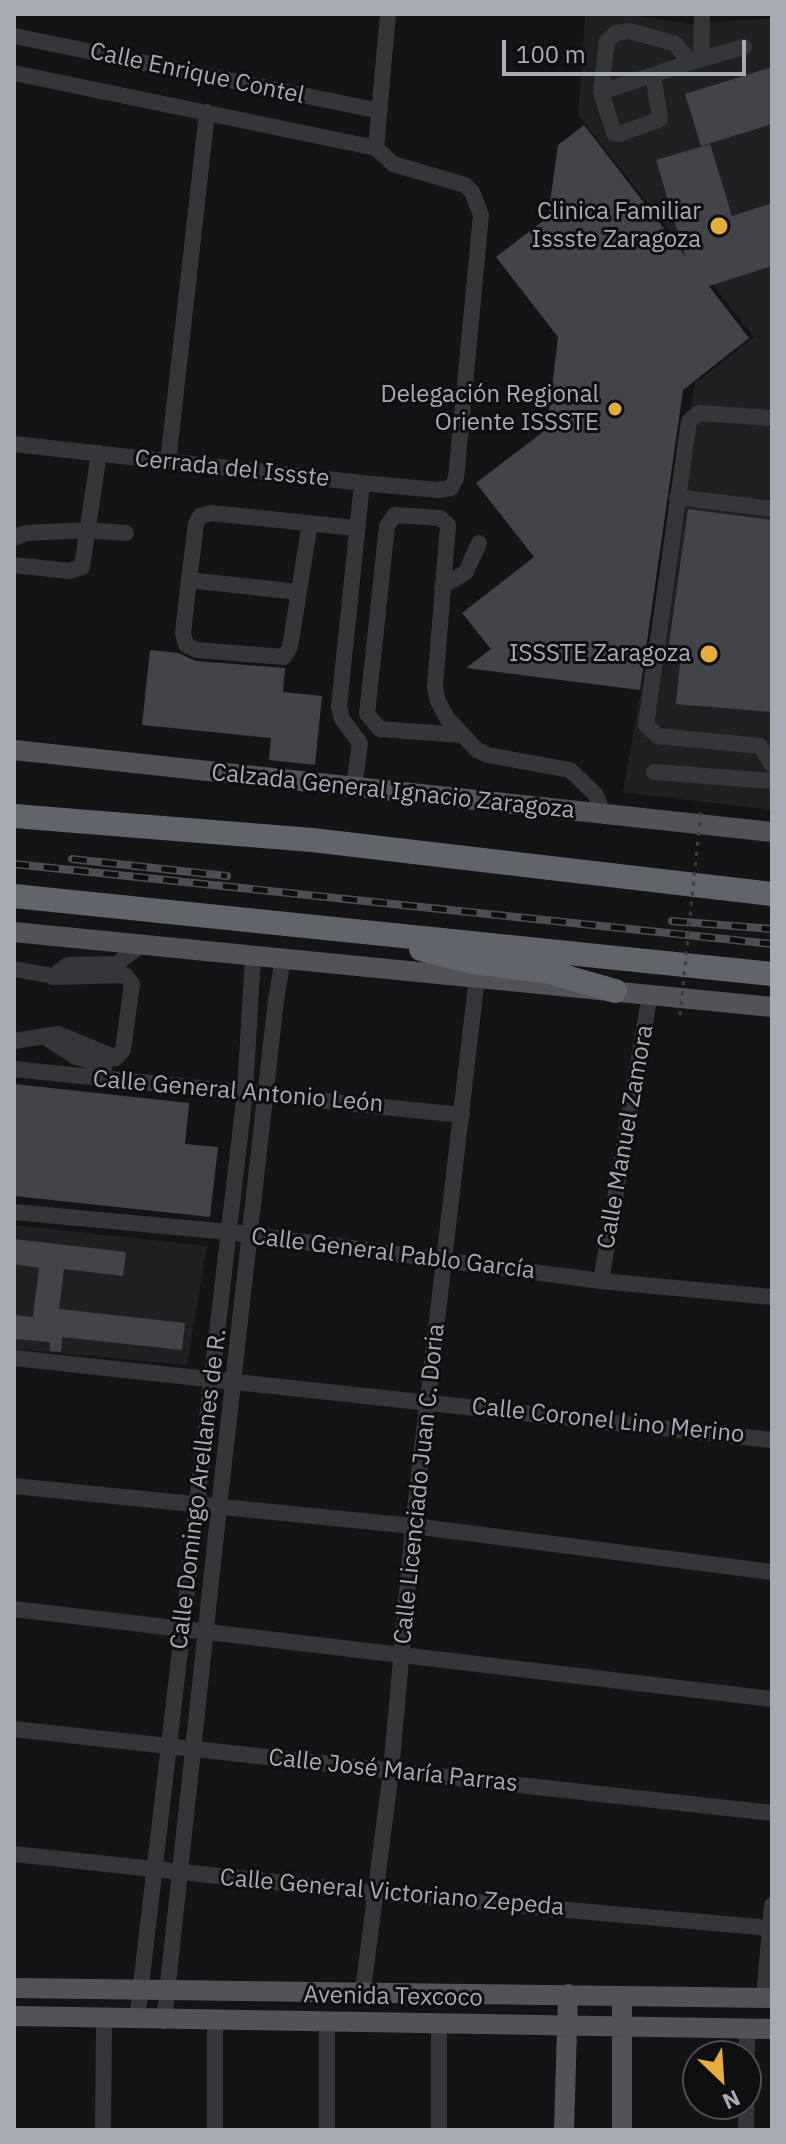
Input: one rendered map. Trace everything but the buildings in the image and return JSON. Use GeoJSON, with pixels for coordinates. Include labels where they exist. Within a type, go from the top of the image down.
{"type":"FeatureCollection","features":[{"type":"Feature","properties":{"kind":"highway"},"geometry":{"type":"LineString","coordinates":[[14,816],[312,840],[772,894]]}},
{"type":"Feature","properties":{"kind":"highway"},"geometry":{"type":"LineString","coordinates":[[14,896],[772,974]]}},
{"type":"Feature","properties":{"kind":"highway"},"geometry":{"type":"LineString","coordinates":[[345,929],[473,962],[545,971],[615,991]]}},
{"type":"Feature","properties":{"kind":"main road","name":"Calzada General Ignacio Zaragoza"},"geometry":{"type":"LineString","coordinates":[[14,750],[772,832]]}},
{"type":"Feature","properties":{"kind":"main road"},"geometry":{"type":"LineString","coordinates":[[14,932],[772,1007]]}},
{"type":"Feature","properties":{"kind":"main road","name":"Avenida Texcoco"},"geometry":{"type":"LineString","coordinates":[[14,1988],[363,1990],[768,1998]]}},
{"type":"Feature","properties":{"kind":"main road"},"geometry":{"type":"LineString","coordinates":[[488,1992],[488,2024]]}},
{"type":"Feature","properties":{"kind":"main road"},"geometry":{"type":"LineString","coordinates":[[564,2130],[568,1994]]}},
{"type":"Feature","properties":{"kind":"main road"},"geometry":{"type":"LineString","coordinates":[[622,1996],[622,2130]]}},
{"type":"Feature","properties":{"kind":"main road"},"geometry":{"type":"LineString","coordinates":[[673,2028],[674,1997]]}},
{"type":"Feature","properties":{"kind":"main road","name":"Avenida Texcoco"},"geometry":{"type":"LineString","coordinates":[[14,2016],[215,2022],[439,2022],[772,2029]]}},
{"type":"Feature","properties":{"kind":"street"},"geometry":{"type":"LineString","coordinates":[[376,148],[388,14]]}},
{"type":"Feature","properties":{"kind":"street"},"geometry":{"type":"LineString","coordinates":[[696,61],[702,14]]}},
{"type":"Feature","properties":{"kind":"street"},"geometry":{"type":"LineString","coordinates":[[653,75],[661,116],[655,122],[614,133],[601,92],[607,41],[616,33],[629,31],[674,43],[696,61]]}},
{"type":"Feature","properties":{"kind":"street","name":"Calle Enrique Contel"},"geometry":{"type":"LineString","coordinates":[[14,36],[380,111]]}},
{"type":"Feature","properties":{"kind":"street"},"geometry":{"type":"LineString","coordinates":[[601,92],[744,47]]}},
{"type":"Feature","properties":{"kind":"street","name":"Calle Enrique Contel"},"geometry":{"type":"LineString","coordinates":[[14,73],[376,148]]}},
{"type":"Feature","properties":{"kind":"street"},"geometry":{"type":"LineString","coordinates":[[168,462],[207,112]]}},
{"type":"Feature","properties":{"kind":"street","name":"Cerrada del Issste"},"geometry":{"type":"LineString","coordinates":[[14,444],[362,483],[438,490],[451,488],[456,478],[481,215],[472,192],[465,185],[393,164],[376,148]]}},
{"type":"Feature","properties":{"kind":"street"},"geometry":{"type":"LineString","coordinates":[[772,418],[693,415],[689,421],[652,665],[648,730],[658,736],[760,746],[772,765]]}},
{"type":"Feature","properties":{"kind":"street"},"geometry":{"type":"LineString","coordinates":[[14,565],[78,569],[84,563],[99,453]]}},
{"type":"Feature","properties":{"kind":"street"},"geometry":{"type":"LineString","coordinates":[[354,787],[360,743],[342,719],[339,707],[362,483]]}},
{"type":"Feature","properties":{"kind":"street"},"geometry":{"type":"LineString","coordinates":[[677,497],[772,509]]}},
{"type":"Feature","properties":{"kind":"street"},"geometry":{"type":"LineString","coordinates":[[310,523],[288,652],[284,657],[272,659],[197,650],[186,645],[183,633],[196,524],[200,516],[211,513],[310,523],[356,528]]}},
{"type":"Feature","properties":{"kind":"street"},"geometry":{"type":"LineString","coordinates":[[462,735],[380,729],[367,714],[390,517],[401,515],[447,521],[435,686],[437,699],[447,718],[462,735],[488,755],[570,770],[595,794],[604,815]]}},
{"type":"Feature","properties":{"kind":"street"},"geometry":{"type":"LineString","coordinates":[[14,538],[26,533],[87,530],[126,533]]}},
{"type":"Feature","properties":{"kind":"street"},"geometry":{"type":"LineString","coordinates":[[442,587],[466,572],[479,543]]}},
{"type":"Feature","properties":{"kind":"street"},"geometry":{"type":"LineString","coordinates":[[189,580],[298,592]]}},
{"type":"Feature","properties":{"kind":"street"},"geometry":{"type":"LineString","coordinates":[[654,772],[772,781]]}},
{"type":"Feature","properties":{"kind":"street"},"geometry":{"type":"LineString","coordinates":[[52,977],[68,965],[116,964],[141,945]]}},
{"type":"Feature","properties":{"kind":"street","name":"Calle Domingo Arellanes de R."},"geometry":{"type":"LineString","coordinates":[[137,2020],[245,1092],[253,956]]}},
{"type":"Feature","properties":{"kind":"street","name":"Calle Domingo Arellanes de R."},"geometry":{"type":"LineString","coordinates":[[164,2021],[265,1094],[283,959]]}},
{"type":"Feature","properties":{"kind":"street"},"geometry":{"type":"LineString","coordinates":[[14,969],[52,977],[125,975],[132,984],[123,1050],[116,1058],[58,1034],[14,1041]]}},
{"type":"Feature","properties":{"kind":"street","name":"Calle Licenciado Juan C. Doria"},"geometry":{"type":"LineString","coordinates":[[363,1990],[391,1771],[413,1526],[477,977]]}},
{"type":"Feature","properties":{"kind":"street","name":"Calle Manuel Zamora"},"geometry":{"type":"LineString","coordinates":[[601,1281],[650,994]]}},
{"type":"Feature","properties":{"kind":"street"},"geometry":{"type":"LineString","coordinates":[[252,999],[276,1000]]}},
{"type":"Feature","properties":{"kind":"street"},"geometry":{"type":"LineString","coordinates":[[45,1037],[76,1057],[105,1065],[120,1081]]}},
{"type":"Feature","properties":{"kind":"street","name":"Calle General Antonio León"},"geometry":{"type":"LineString","coordinates":[[14,1069],[462,1115]]}},
{"type":"Feature","properties":{"kind":"street","name":"Calle General Pablo García"},"geometry":{"type":"LineString","coordinates":[[14,1212],[229,1232],[442,1262],[772,1297]]}},
{"type":"Feature","properties":{"kind":"street","name":"Calle Coronel Lino Merino"},"geometry":{"type":"LineString","coordinates":[[14,1358],[212,1377],[772,1440]]}},
{"type":"Feature","properties":{"kind":"street"},"geometry":{"type":"LineString","coordinates":[[14,1486],[413,1526],[772,1572]]}},
{"type":"Feature","properties":{"kind":"street"},"geometry":{"type":"LineString","coordinates":[[14,1609],[772,1699]]}},
{"type":"Feature","properties":{"kind":"street","name":"Calle José María Parras"},"geometry":{"type":"LineString","coordinates":[[14,1729],[772,1813]]}},
{"type":"Feature","properties":{"kind":"street","name":"Calle General Victoriano Zepeda"},"geometry":{"type":"LineString","coordinates":[[14,1854],[377,1893],[770,1928]]}},
{"type":"Feature","properties":{"kind":"street"},"geometry":{"type":"LineString","coordinates":[[768,1998],[772,1905]]}},
{"type":"Feature","properties":{"kind":"street"},"geometry":{"type":"LineString","coordinates":[[103,2130],[104,2020]]}},
{"type":"Feature","properties":{"kind":"street"},"geometry":{"type":"LineString","coordinates":[[215,2022],[215,2130]]}},
{"type":"Feature","properties":{"kind":"street"},"geometry":{"type":"LineString","coordinates":[[327,2022],[327,2130]]}},
{"type":"Feature","properties":{"kind":"street"},"geometry":{"type":"LineString","coordinates":[[439,2022],[439,2130]]}},
{"type":"Feature","properties":{"kind":"street"},"geometry":{"type":"LineString","coordinates":[[746,2130],[747,2029]]}},
{"type":"Feature","properties":{"kind":"path"},"geometry":{"type":"LineString","coordinates":[[680,1015],[701,809]]}},
{"type":"Feature","properties":{"kind":"shaded area","name":"Clinica Familiar Issste Zaragoza"},"geometry":{"type":"Polygon","coordinates":[[[585,14],[624,14],[690,24],[772,18],[772,810],[623,792],[695,383],[754,337],[578,115],[585,14]]]}},
{"type":"Feature","properties":{"kind":"shaded area"},"geometry":{"type":"Polygon","coordinates":[[[14,1225],[207,1246],[187,1365],[14,1349],[14,1225]]]}},
{"type":"Feature","properties":{"kind":"railway"},"geometry":{"type":"LineString","coordinates":[[72,859],[227,876]]}},
{"type":"Feature","properties":{"kind":"railway"},"geometry":{"type":"LineString","coordinates":[[14,864],[772,944]]}},
{"type":"Feature","properties":{"kind":"railway"},"geometry":{"type":"LineString","coordinates":[[672,921],[772,929]]}},
{"type":"Feature","properties":{"kind":"place","name":"Clinica Familiar Issste Zaragoza"},"geometry":{"type":"Point","coordinates":[719,226]}},
{"type":"Feature","properties":{"kind":"place","name":"Delegación Regional Oriente ISSSTE"},"geometry":{"type":"Point","coordinates":[615,409]}},
{"type":"Feature","properties":{"kind":"place","name":"ISSSTE Zaragoza"},"geometry":{"type":"Point","coordinates":[709,654]}}]}
